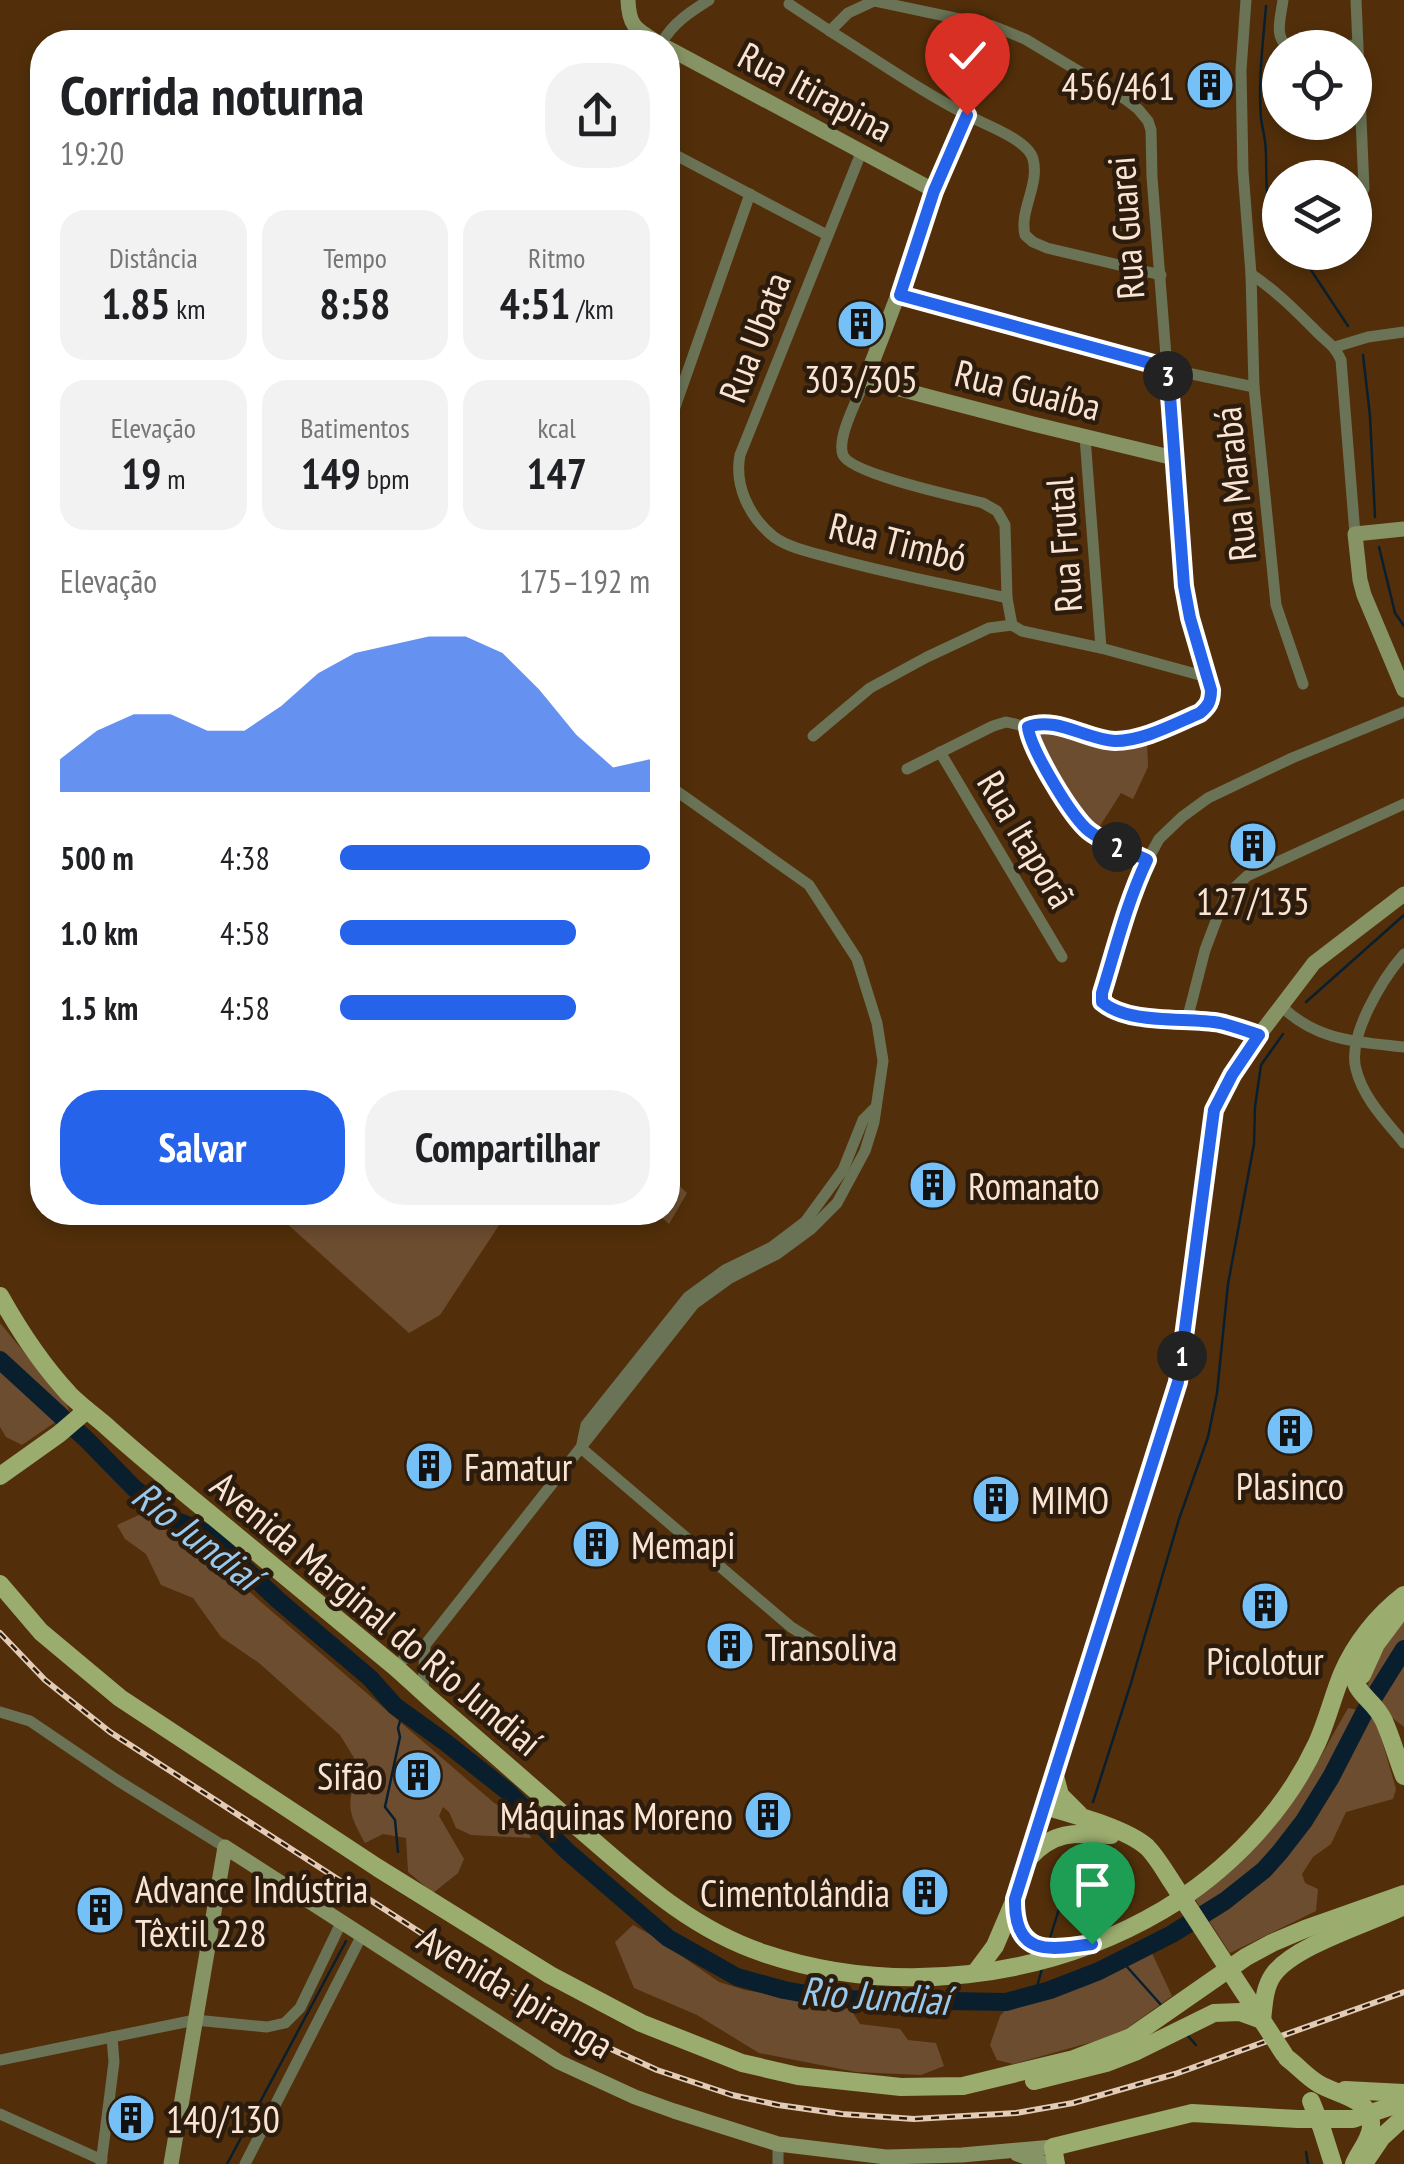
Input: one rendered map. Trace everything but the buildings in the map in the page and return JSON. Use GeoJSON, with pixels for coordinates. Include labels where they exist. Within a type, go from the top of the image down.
{"type":"FeatureCollection","features":[{"type":"Feature","properties":{"kind":"main road","name":"Avenida Marginal do Rio Jundiaí"},"geometry":{"type":"LineString","coordinates":[[0,1296],[22,1334],[84,1413],[394,1666],[656,1894],[716,1934],[802,1965],[892,1978],[975,1973],[1026,1965],[1092,1944],[1162,1910],[1192,1891],[1249,1841],[1291,1791],[1318,1739],[1344,1670],[1363,1638],[1404,1595]]}},
{"type":"Feature","properties":{"kind":"main road"},"geometry":{"type":"LineString","coordinates":[[0,1476],[84,1413]]}},
{"type":"Feature","properties":{"kind":"main road"},"geometry":{"type":"LineString","coordinates":[[0,1584],[41,1632],[120,1698],[378,1868],[550,1975],[640,2023],[742,2063],[798,2076],[901,2087],[981,2088],[1075,2072],[1137,2051],[1214,2013],[1240,2012],[1262,2020]]}},
{"type":"Feature","properties":{"kind":"main road"},"geometry":{"type":"LineString","coordinates":[[1368,1701],[1363,1670],[1404,1607]]}},
{"type":"Feature","properties":{"kind":"main road"},"geometry":{"type":"LineString","coordinates":[[1363,1638],[1355,1682],[1382,1718],[1404,1776]]}},
{"type":"Feature","properties":{"kind":"main road"},"geometry":{"type":"LineString","coordinates":[[1318,1739],[1348,1699],[1368,1701]]}},
{"type":"Feature","properties":{"kind":"main road"},"geometry":{"type":"LineString","coordinates":[[1055,1776],[1060,1794],[1076,1812],[1131,1837],[1154,1854],[1286,2056],[1293,2074],[1317,2094],[1358,2101],[1369,2115],[1371,2128],[1358,2160]]}},
{"type":"Feature","properties":{"kind":"main road"},"geometry":{"type":"LineString","coordinates":[[1045,1823],[1102,1825]]}},
{"type":"Feature","properties":{"kind":"main road"},"geometry":{"type":"LineString","coordinates":[[975,1973],[996,1946],[1026,1861],[1045,1823]]}},
{"type":"Feature","properties":{"kind":"main road"},"geometry":{"type":"LineString","coordinates":[[1045,1823],[1084,1834],[1131,1837]]}},
{"type":"Feature","properties":{"kind":"main road"},"geometry":{"type":"LineString","coordinates":[[963,2086],[1103,2050],[1158,2020],[1272,1943],[1404,1894]]}},
{"type":"Feature","properties":{"kind":"main road"},"geometry":{"type":"LineString","coordinates":[[1015,1899],[1017,1924],[1034,1945],[1052,1950],[1092,1944]]}},
{"type":"Feature","properties":{"kind":"main road"},"geometry":{"type":"LineString","coordinates":[[1262,2020],[1266,1990],[1280,1967],[1299,1954],[1404,1906]]}},
{"type":"Feature","properties":{"kind":"main road"},"geometry":{"type":"LineString","coordinates":[[1317,2094],[1404,2093]]}},
{"type":"Feature","properties":{"kind":"main road"},"geometry":{"type":"LineString","coordinates":[[1317,2094],[1332,2164]]}},
{"type":"Feature","properties":{"kind":"main road","name":"Avenida Ipiranga"},"geometry":{"type":"LineString","coordinates":[[1054,2155],[1192,2113],[1353,2118],[1404,2102]]}},
{"type":"Feature","properties":{"kind":"main road"},"geometry":{"type":"LineString","coordinates":[[1358,2160],[1404,2117]]}},
{"type":"Feature","properties":{"kind":"main road"},"geometry":{"type":"LineString","coordinates":[[1054,2155],[1069,2164]]}},
{"type":"Feature","properties":{"kind":"street"},"geometry":{"type":"LineString","coordinates":[[628,0],[631,23],[637,30]]}},
{"type":"Feature","properties":{"kind":"street"},"geometry":{"type":"LineString","coordinates":[[670,30],[710,0]]}},
{"type":"Feature","properties":{"kind":"street"},"geometry":{"type":"LineString","coordinates":[[830,31],[848,13],[875,0]]}},
{"type":"Feature","properties":{"kind":"street","name":"Rua Guarei"},"geometry":{"type":"LineString","coordinates":[[875,0],[993,26],[1025,39],[1138,109],[1148,121],[1184,586],[1209,684]]}},
{"type":"Feature","properties":{"kind":"street","name":"Rua Marabá"},"geometry":{"type":"LineString","coordinates":[[1246,0],[1241,70],[1254,387],[1276,604],[1303,684]]}},
{"type":"Feature","properties":{"kind":"street"},"geometry":{"type":"LineString","coordinates":[[1280,30],[1283,0]]}},
{"type":"Feature","properties":{"kind":"street"},"geometry":{"type":"LineString","coordinates":[[1356,0],[1357,30]]}},
{"type":"Feature","properties":{"kind":"street"},"geometry":{"type":"LineString","coordinates":[[789,4],[1030,151],[1034,176],[1023,226],[1025,235],[1033,242],[1161,274]]}},
{"type":"Feature","properties":{"kind":"street","name":"Rua Itirapina"},"geometry":{"type":"LineString","coordinates":[[680,55],[934,191]]}},
{"type":"Feature","properties":{"kind":"street"},"geometry":{"type":"LineString","coordinates":[[967,115],[934,191],[900,295],[842,445],[843,455],[851,464],[997,510],[1005,525],[1007,598],[1012,625]]}},
{"type":"Feature","properties":{"kind":"street","name":"Rua Ubata"},"geometry":{"type":"LineString","coordinates":[[776,538],[749,508],[738,465],[861,153]]}},
{"type":"Feature","properties":{"kind":"street"},"geometry":{"type":"LineString","coordinates":[[680,157],[827,234]]}},
{"type":"Feature","properties":{"kind":"street"},"geometry":{"type":"LineString","coordinates":[[680,393],[750,194]]}},
{"type":"Feature","properties":{"kind":"street"},"geometry":{"type":"LineString","coordinates":[[1251,274],[1281,295],[1335,346],[1341,360],[1360,580],[1404,690]]}},
{"type":"Feature","properties":{"kind":"street"},"geometry":{"type":"LineString","coordinates":[[900,295],[1168,368],[1254,387]]}},
{"type":"Feature","properties":{"kind":"street"},"geometry":{"type":"LineString","coordinates":[[1335,346],[1404,332]]}},
{"type":"Feature","properties":{"kind":"street","name":"Rua Guaíba"},"geometry":{"type":"LineString","coordinates":[[866,380],[1174,458]]}},
{"type":"Feature","properties":{"kind":"street","name":"Rua Frutal"},"geometry":{"type":"LineString","coordinates":[[1085,438],[1101,648]]}},
{"type":"Feature","properties":{"kind":"street"},"geometry":{"type":"LineString","coordinates":[[1355,534],[1404,529]]}},
{"type":"Feature","properties":{"kind":"street","name":"Rua Timbó"},"geometry":{"type":"LineString","coordinates":[[776,538],[860,566],[1007,598]]}},
{"type":"Feature","properties":{"kind":"street"},"geometry":{"type":"LineString","coordinates":[[813,736],[870,688],[989,628],[1012,625],[1101,648],[1209,684],[1208,706],[1200,713],[1133,739],[1113,741],[1043,724],[1028,727],[1006,722],[908,769]]}},
{"type":"Feature","properties":{"kind":"street"},"geometry":{"type":"LineString","coordinates":[[1259,1035],[1222,1023],[1129,1014],[1102,1002],[1136,883],[1160,839],[1208,798],[1404,712]]}},
{"type":"Feature","properties":{"kind":"street"},"geometry":{"type":"LineString","coordinates":[[1028,727],[1034,748],[1073,814],[1087,830],[1147,860]]}},
{"type":"Feature","properties":{"kind":"street","name":"Rua Itaporã"},"geometry":{"type":"LineString","coordinates":[[940,752],[1062,957]]}},
{"type":"Feature","properties":{"kind":"street"},"geometry":{"type":"LineString","coordinates":[[394,1666],[425,1645],[694,1304],[811,1229],[836,1203],[866,1150],[882,1060],[877,1023],[857,959],[810,885],[680,793]]}},
{"type":"Feature","properties":{"kind":"street"},"geometry":{"type":"LineString","coordinates":[[1186,1020],[1225,897],[1248,876],[1404,804]]}},
{"type":"Feature","properties":{"kind":"street"},"geometry":{"type":"LineString","coordinates":[[1045,1823],[1055,1776],[1178,1382],[1214,1110],[1259,1035],[1314,964],[1404,894]]}},
{"type":"Feature","properties":{"kind":"street"},"geometry":{"type":"LineString","coordinates":[[1404,954],[1381,985],[1354,1055],[1362,1086],[1404,1143]]}},
{"type":"Feature","properties":{"kind":"street"},"geometry":{"type":"LineString","coordinates":[[1282,1006],[1296,1021],[1334,1038],[1404,1047]]}},
{"type":"Feature","properties":{"kind":"street"},"geometry":{"type":"LineString","coordinates":[[581,1448],[791,1626],[815,1642]]}},
{"type":"Feature","properties":{"kind":"street"},"geometry":{"type":"LineString","coordinates":[[423,1693],[425,1645]]}},
{"type":"Feature","properties":{"kind":"street","name":"Avenida Ipiranga"},"geometry":{"type":"LineString","coordinates":[[0,1712],[30,1721],[560,2062],[635,2096],[778,2144],[886,2157],[998,2152],[1054,2155]]}},
{"type":"Feature","properties":{"kind":"street"},"geometry":{"type":"LineString","coordinates":[[170,2164],[225,1847]]}},
{"type":"Feature","properties":{"kind":"street"},"geometry":{"type":"LineString","coordinates":[[0,2060],[195,2020],[267,2027],[286,2024],[352,1928]]}},
{"type":"Feature","properties":{"kind":"street"},"geometry":{"type":"LineString","coordinates":[[245,2164],[352,1928]]}},
{"type":"Feature","properties":{"kind":"street"},"geometry":{"type":"LineString","coordinates":[[0,2114],[101,2162],[114,2062],[112,2037]]}},
{"type":"Feature","properties":{"kind":"street"},"geometry":{"type":"LineString","coordinates":[[778,2144],[778,2164]]}},
{"type":"Feature","properties":{"kind":"shaded area"},"geometry":{"type":"Polygon","coordinates":[[[1040,728],[1112,747],[1147,741],[1148,767],[1133,799],[1121,793],[1098,829],[1062,784],[1034,732],[1040,728]]]}},
{"type":"Feature","properties":{"kind":"shaded area"},"geometry":{"type":"Polygon","coordinates":[[[680,1186],[687,1193],[680,1205],[680,1186]]]}},
{"type":"Feature","properties":{"kind":"shaded area"},"geometry":{"type":"Polygon","coordinates":[[[288,1225],[499,1225],[440,1315],[409,1333],[288,1225]]]}},
{"type":"Feature","properties":{"kind":"shaded area"},"geometry":{"type":"Polygon","coordinates":[[[0,1323],[70,1412],[22,1445],[6,1437],[0,1427],[0,1323]]]}},
{"type":"Feature","properties":{"kind":"shaded area"},"geometry":{"type":"Polygon","coordinates":[[[150,1510],[177,1540],[212,1557],[493,1802],[526,1825],[531,1838],[471,1835],[456,1828],[443,1807],[439,1816],[464,1859],[458,1873],[433,1893],[408,1872],[406,1838],[383,1834],[365,1843],[350,1806],[359,1766],[340,1735],[259,1663],[221,1637],[193,1598],[161,1585],[146,1554],[125,1539],[117,1525],[150,1510]]]}},
{"type":"Feature","properties":{"kind":"shaded area"},"geometry":{"type":"Polygon","coordinates":[[[1404,1621],[1404,1727],[1390,1716],[1368,1685],[1377,1659],[1404,1621]]]}},
{"type":"Feature","properties":{"kind":"shaded area"},"geometry":{"type":"Polygon","coordinates":[[[1348,1708],[1374,1713],[1396,1789],[1393,1799],[1346,1812],[1331,1844],[1313,1857],[1302,1874],[1305,1883],[1318,1889],[1316,1911],[1230,1953],[1195,1899],[1249,1851],[1308,1779],[1348,1708]]]}},
{"type":"Feature","properties":{"kind":"shaded area"},"geometry":{"type":"Polygon","coordinates":[[[633,1925],[719,1982],[850,2008],[860,2024],[900,2029],[908,2040],[936,2043],[944,2066],[921,2075],[856,2072],[759,2053],[697,2015],[634,1988],[615,1942],[633,1925]]]}},
{"type":"Feature","properties":{"kind":"shaded area"},"geometry":{"type":"Polygon","coordinates":[[[1150,1949],[1172,1996],[1126,2029],[1096,2041],[1013,2064],[997,2060],[990,2045],[1000,2016],[1010,2005],[1033,2003],[1150,1949]]]}},
{"type":"Feature","properties":{"kind":"waterway"},"geometry":{"type":"LineString","coordinates":[[1266,6],[1260,76],[1266,160]]}},
{"type":"Feature","properties":{"kind":"waterway"},"geometry":{"type":"LineString","coordinates":[[1311,270],[1348,326]]}},
{"type":"Feature","properties":{"kind":"waterway"},"geometry":{"type":"LineString","coordinates":[[1363,355],[1375,517]]}},
{"type":"Feature","properties":{"kind":"waterway"},"geometry":{"type":"LineString","coordinates":[[1379,547],[1395,613],[1404,626]]}},
{"type":"Feature","properties":{"kind":"waterway"},"geometry":{"type":"LineString","coordinates":[[1306,1002],[1404,915]]}},
{"type":"Feature","properties":{"kind":"waterway"},"geometry":{"type":"LineString","coordinates":[[1093,1802],[1179,1519],[1208,1437],[1217,1393],[1228,1284],[1254,1144],[1261,1065],[1283,1034]]}},
{"type":"Feature","properties":{"kind":"waterway","name":"Rio Jundiaí"},"geometry":{"type":"LineString","coordinates":[[0,1360],[134,1488],[175,1520],[207,1533],[370,1678],[395,1706],[507,1791],[567,1851],[668,1938],[737,1977],[784,1990],[834,1999],[1006,2002],[1099,1971],[1172,1934],[1225,1901],[1280,1852],[1331,1777],[1364,1713],[1404,1649]]}},
{"type":"Feature","properties":{"kind":"waterway"},"geometry":{"type":"LineString","coordinates":[[398,1852],[395,1820],[385,1807],[403,1711]]}},
{"type":"Feature","properties":{"kind":"waterway"},"geometry":{"type":"LineString","coordinates":[[1050,1938],[1076,1854]]}},
{"type":"Feature","properties":{"kind":"waterway"},"geometry":{"type":"LineString","coordinates":[[227,2164],[346,1941]]}},
{"type":"Feature","properties":{"kind":"waterway"},"geometry":{"type":"LineString","coordinates":[[1121,1960],[1162,2006]]}},
{"type":"Feature","properties":{"kind":"waterway"},"geometry":{"type":"LineString","coordinates":[[1035,1994],[1043,1965]]}},
{"type":"Feature","properties":{"kind":"waterway"},"geometry":{"type":"LineString","coordinates":[[1187,2035],[1196,2045]]}},
{"type":"Feature","properties":{"kind":"waterway"},"geometry":{"type":"LineString","coordinates":[[1306,2152],[1308,2164]]}},
{"type":"Feature","properties":{"kind":"railway"},"geometry":{"type":"LineString","coordinates":[[0,1633],[45,1680],[110,1732],[497,1982],[585,2037],[657,2070],[732,2095],[842,2114],[914,2119],[1016,2113],[1073,2103],[1175,2074],[1404,1992]]}},
{"type":"Feature","properties":{"kind":"place","name":"456/461"},"geometry":{"type":"Point","coordinates":[1210,85]}},
{"type":"Feature","properties":{"kind":"place","name":"303/305"},"geometry":{"type":"Point","coordinates":[861,324]}},
{"type":"Feature","properties":{"kind":"place","name":"127/135"},"geometry":{"type":"Point","coordinates":[1253,846]}},
{"type":"Feature","properties":{"kind":"place","name":"Romanato"},"geometry":{"type":"Point","coordinates":[933,1185]}},
{"type":"Feature","properties":{"kind":"place","name":"Plasinco"},"geometry":{"type":"Point","coordinates":[1290,1431]}},
{"type":"Feature","properties":{"kind":"place","name":"Famatur"},"geometry":{"type":"Point","coordinates":[429,1466]}},
{"type":"Feature","properties":{"kind":"place","name":"MIMO"},"geometry":{"type":"Point","coordinates":[996,1499]}},
{"type":"Feature","properties":{"kind":"place","name":"Memapi"},"geometry":{"type":"Point","coordinates":[596,1544]}},
{"type":"Feature","properties":{"kind":"place","name":"Picolotur"},"geometry":{"type":"Point","coordinates":[1265,1606]}},
{"type":"Feature","properties":{"kind":"place","name":"Transoliva"},"geometry":{"type":"Point","coordinates":[730,1646]}},
{"type":"Feature","properties":{"kind":"place","name":"Sifão"},"geometry":{"type":"Point","coordinates":[418,1775]}},
{"type":"Feature","properties":{"kind":"place","name":"Máquinas Moreno"},"geometry":{"type":"Point","coordinates":[768,1815]}},
{"type":"Feature","properties":{"kind":"place","name":"Cimentolândia"},"geometry":{"type":"Point","coordinates":[925,1892]}},
{"type":"Feature","properties":{"kind":"place","name":"Advance Indústria Têxtil 228"},"geometry":{"type":"Point","coordinates":[100,1910]}},
{"type":"Feature","properties":{"kind":"place","name":"140/130"},"geometry":{"type":"Point","coordinates":[131,2118]}},
{"type":"Feature","properties":{"kind":"route"},"geometry":{"type":"LineString","coordinates":[[967,115],[934,191],[900,295],[1168,368],[1184,586],[1211,699],[1200,713],[1133,739],[1113,741],[1043,724],[1028,727],[1034,748],[1073,814],[1087,830],[1147,860],[1124,920],[1102,1002],[1129,1014],[1222,1023],[1259,1035],[1214,1110],[1178,1382],[1170,1414],[1015,1899],[1017,1924],[1034,1945],[1052,1950],[1092,1944]]}}]}
